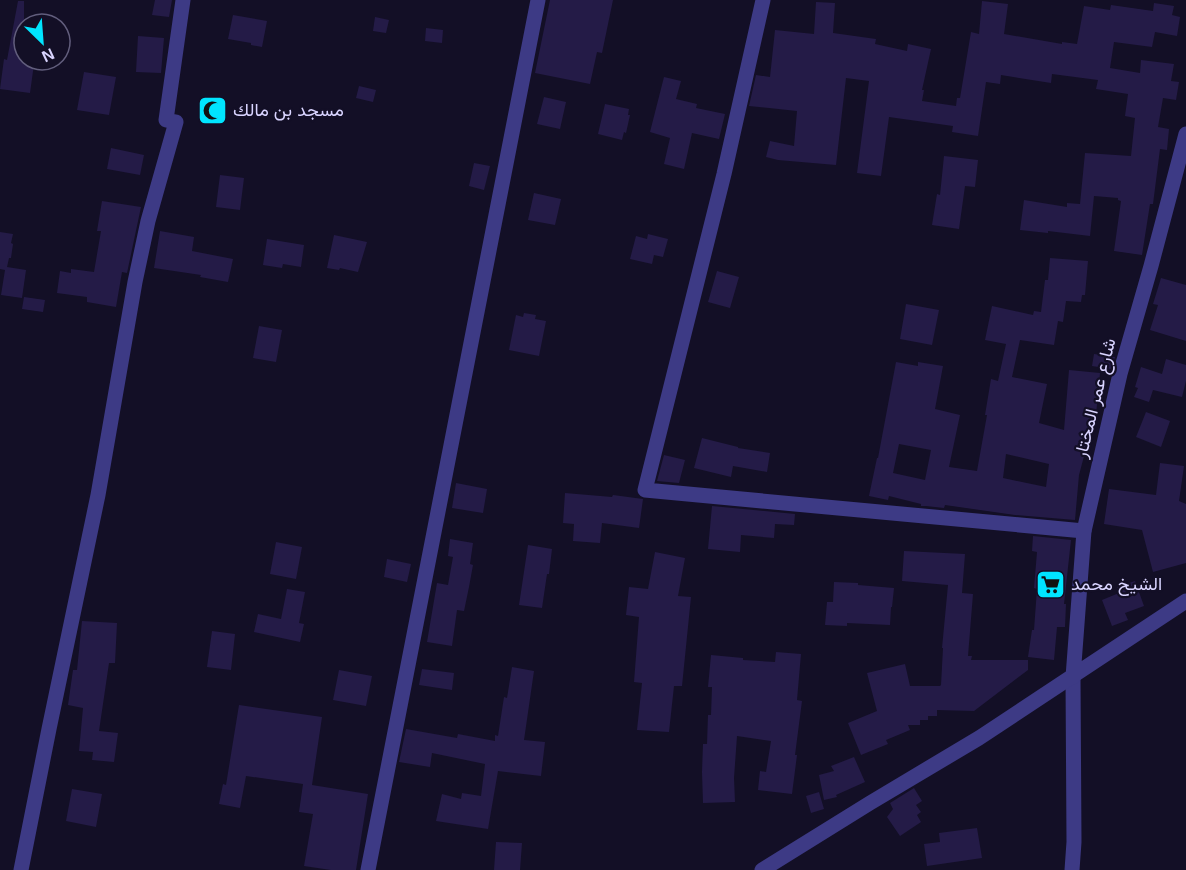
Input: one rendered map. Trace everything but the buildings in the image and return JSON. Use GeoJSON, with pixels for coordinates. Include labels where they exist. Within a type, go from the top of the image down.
{"type":"FeatureCollection","features":[{"type":"Feature","properties":{"kind":"street"},"geometry":{"type":"LineString","coordinates":[[21,870],[98,495],[135,282],[148,221],[176,122],[166,120],[183,0]]}},
{"type":"Feature","properties":{"kind":"street"},"geometry":{"type":"LineString","coordinates":[[368,870],[538,0]]}},
{"type":"Feature","properties":{"kind":"street"},"geometry":{"type":"LineString","coordinates":[[763,0],[724,174],[645,489],[1084,531]]}},
{"type":"Feature","properties":{"kind":"street","name":"شارع عمر المختار"},"geometry":{"type":"LineString","coordinates":[[1072,870],[1074,842],[1073,677],[1084,531],[1120,374],[1186,134]]}},
{"type":"Feature","properties":{"kind":"street"},"geometry":{"type":"LineString","coordinates":[[762,870],[979,738],[1186,601]]}},
{"type":"Feature","properties":{"kind":"place","name":"مسجد بن مالك"},"geometry":{"type":"Point","coordinates":[212,110]}},
{"type":"Feature","properties":{"kind":"place","name":"الشيخ محمد"},"geometry":{"type":"Point","coordinates":[1050,584]}}]}
